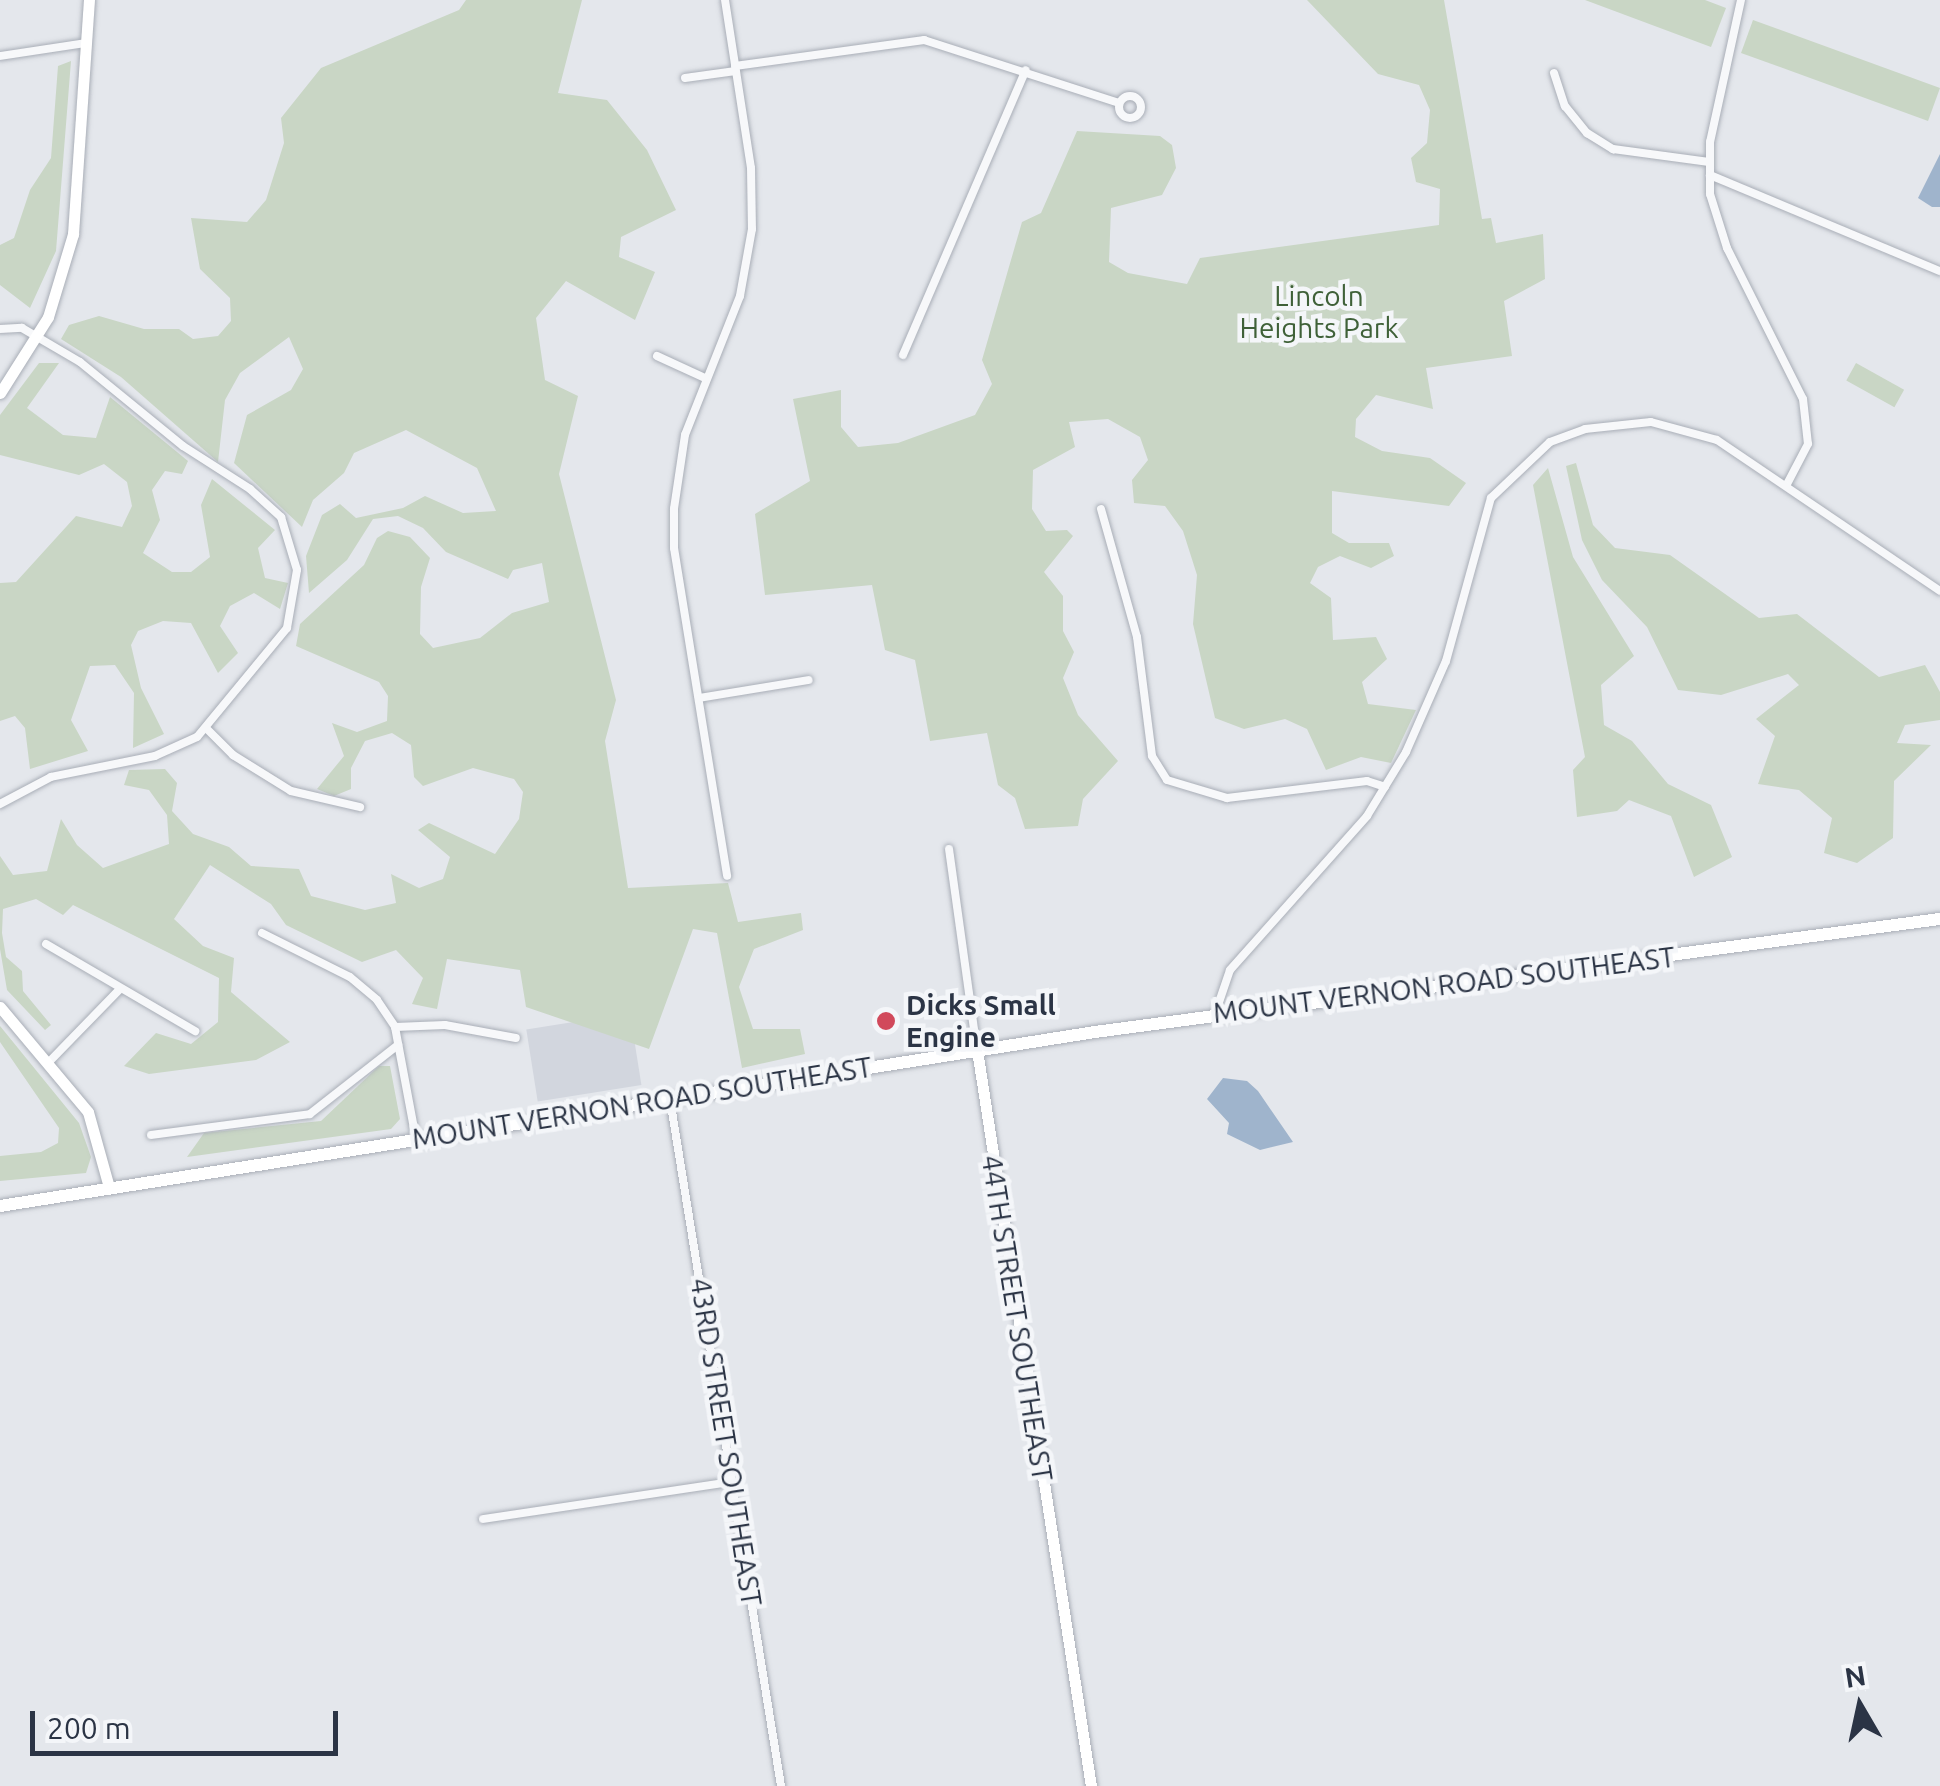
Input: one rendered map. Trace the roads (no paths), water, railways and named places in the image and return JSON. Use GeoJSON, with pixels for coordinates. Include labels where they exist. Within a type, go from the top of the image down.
{"type":"FeatureCollection","features":[{"type":"Feature","properties":{"kind":"main road","name":"MOUNT VERNON ROAD SOUTHEAST"},"geometry":{"type":"LineString","coordinates":[[0,1206],[1215,1014],[1940,919]]}},
{"type":"Feature","properties":{"kind":"street"},"geometry":{"type":"LineString","coordinates":[[0,393],[37,337],[63,276],[76,214],[89,0]]}},
{"type":"Feature","properties":{"kind":"street"},"geometry":{"type":"LineString","coordinates":[[724,0],[751,168],[752,228],[740,296],[686,435],[674,509],[698,698],[727,876]]}},
{"type":"Feature","properties":{"kind":"street"},"geometry":{"type":"LineString","coordinates":[[1741,0],[1709,162],[1710,175],[1714,218],[1726,248],[1806,411],[1808,444],[1786,486]]}},
{"type":"Feature","properties":{"kind":"street"},"geometry":{"type":"LineString","coordinates":[[685,78],[924,40],[1026,70],[1119,104]]}},
{"type":"Feature","properties":{"kind":"street"},"geometry":{"type":"LineString","coordinates":[[0,56],[86,43]]}},
{"type":"Feature","properties":{"kind":"street"},"geometry":{"type":"LineString","coordinates":[[903,355],[1026,70]]}},
{"type":"Feature","properties":{"kind":"street"},"geometry":{"type":"LineString","coordinates":[[1554,74],[1565,106],[1587,133],[1614,149],[1709,162]]}},
{"type":"Feature","properties":{"kind":"street"},"geometry":{"type":"LineString","coordinates":[[1710,175],[1940,270]]}},
{"type":"Feature","properties":{"kind":"street"},"geometry":{"type":"LineString","coordinates":[[0,329],[22,328],[80,362],[183,446],[250,489],[281,517],[293,541],[297,570],[286,628],[207,729],[155,756],[83,766],[0,804]]}},
{"type":"Feature","properties":{"kind":"street"},"geometry":{"type":"LineString","coordinates":[[656,356],[705,378]]}},
{"type":"Feature","properties":{"kind":"street"},"geometry":{"type":"LineString","coordinates":[[1215,1014],[1230,970],[1367,816],[1385,787],[1436,688],[1484,514],[1528,456],[1585,429],[1652,422],[1717,440],[1940,591]]}},
{"type":"Feature","properties":{"kind":"street"},"geometry":{"type":"LineString","coordinates":[[1101,509],[1137,637],[1152,756],[1167,780],[1226,798],[1367,781],[1385,787]]}},
{"type":"Feature","properties":{"kind":"street"},"geometry":{"type":"LineString","coordinates":[[698,698],[808,680]]}},
{"type":"Feature","properties":{"kind":"street"},"geometry":{"type":"LineString","coordinates":[[207,729],[233,755],[291,791],[360,807]]}},
{"type":"Feature","properties":{"kind":"street","name":"44TH STREET SOUTHEAST"},"geometry":{"type":"LineString","coordinates":[[950,849],[977,1050],[1091,1786]]}},
{"type":"Feature","properties":{"kind":"street"},"geometry":{"type":"LineString","coordinates":[[262,933],[350,977],[395,1027],[416,1139]]}},
{"type":"Feature","properties":{"kind":"street"},"geometry":{"type":"LineString","coordinates":[[46,944],[195,1030]]}},
{"type":"Feature","properties":{"kind":"street"},"geometry":{"type":"LineString","coordinates":[[48,1062],[120,988]]}},
{"type":"Feature","properties":{"kind":"street"},"geometry":{"type":"LineString","coordinates":[[0,1007],[48,1062],[94,1125],[109,1187]]}},
{"type":"Feature","properties":{"kind":"street"},"geometry":{"type":"LineString","coordinates":[[395,1027],[444,1025],[516,1038]]}},
{"type":"Feature","properties":{"kind":"street"},"geometry":{"type":"LineString","coordinates":[[152,1135],[310,1114],[398,1045]]}},
{"type":"Feature","properties":{"kind":"street","name":"43RD STREET SOUTHEAST"},"geometry":{"type":"LineString","coordinates":[[670,1099],[781,1786]]}},
{"type":"Feature","properties":{"kind":"street"},"geometry":{"type":"LineString","coordinates":[[483,1520],[732,1482]]}},
{"type":"Feature","properties":{"kind":"water"},"geometry":{"type":"Polygon","coordinates":[[[1940,154],[1940,207],[1932,207],[1918,198],[1940,154]]]}},
{"type":"Feature","properties":{"kind":"water"},"geometry":{"type":"Polygon","coordinates":[[[1223,1078],[1247,1081],[1258,1091],[1293,1142],[1260,1150],[1227,1134],[1229,1123],[1207,1099],[1223,1078]]]}},
{"type":"Feature","properties":{"kind":"place","name":"Dicks Small Engine"},"geometry":{"type":"Point","coordinates":[886,1021]}},
{"type":"Feature","properties":{"kind":"park label","name":"Lincoln Heights Park"},"geometry":{"type":"Point","coordinates":[1319,312]}}]}
